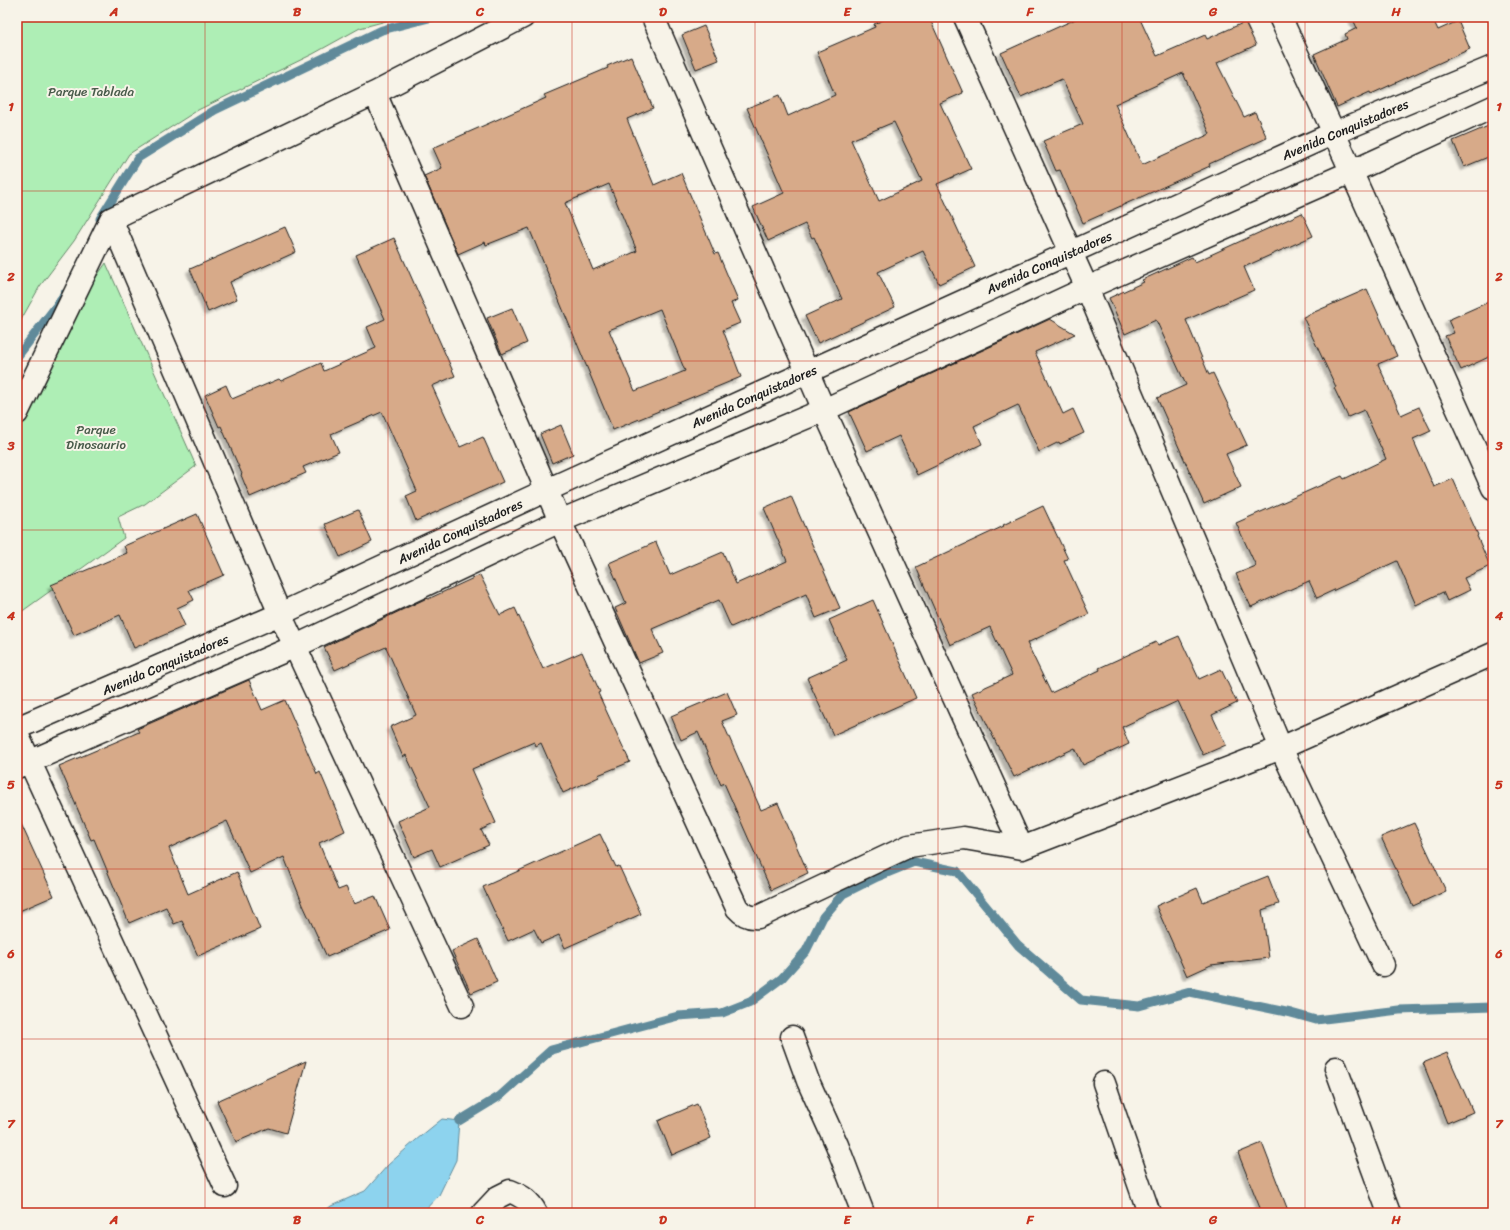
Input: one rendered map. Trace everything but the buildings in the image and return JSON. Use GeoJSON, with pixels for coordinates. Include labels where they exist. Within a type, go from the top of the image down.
{"type":"FeatureCollection","features":[{"type":"Feature","properties":{"kind":"street"},"geometry":{"type":"LineString","coordinates":[[17,413],[110,218],[375,93],[523,17]]}},
{"type":"Feature","properties":{"kind":"street"},"geometry":{"type":"LineString","coordinates":[[653,17],[824,410],[1022,848]]}},
{"type":"Feature","properties":{"kind":"street"},"geometry":{"type":"LineString","coordinates":[[965,17],[1087,288],[1282,748],[1382,965]]}},
{"type":"Feature","properties":{"kind":"street"},"geometry":{"type":"LineString","coordinates":[[1280,17],[1334,133],[1493,488]]}},
{"type":"Feature","properties":{"kind":"street","name":"Avenida Conquistadores"},"geometry":{"type":"LineString","coordinates":[[17,728],[280,614],[547,490],[1334,133],[1493,66]]}},
{"type":"Feature","properties":{"kind":"street"},"geometry":{"type":"LineString","coordinates":[[375,93],[560,521],[737,908],[742,913],[753,917],[758,917],[909,846],[964,838],[1022,848],[1282,748],[1493,654]]}},
{"type":"Feature","properties":{"kind":"street"},"geometry":{"type":"LineString","coordinates":[[23,764],[296,646],[560,521],[824,410],[1087,288],[1493,108]]}},
{"type":"Feature","properties":{"kind":"street"},"geometry":{"type":"LineString","coordinates":[[110,218],[280,614],[462,1006]]}},
{"type":"Feature","properties":{"kind":"street"},"geometry":{"type":"LineString","coordinates":[[17,734],[23,764],[225,1186]]}},
{"type":"Feature","properties":{"kind":"street"},"geometry":{"type":"LineString","coordinates":[[792,1037],[808,1081],[838,1145],[863,1213]]}},
{"type":"Feature","properties":{"kind":"street"},"geometry":{"type":"LineString","coordinates":[[1336,1068],[1389,1213]]}},
{"type":"Feature","properties":{"kind":"street"},"geometry":{"type":"LineString","coordinates":[[1104,1082],[1149,1213]]}},
{"type":"Feature","properties":{"kind":"street"},"geometry":{"type":"LineString","coordinates":[[483,1213],[498,1197],[510,1191],[522,1196],[532,1206],[536,1213]]}},
{"type":"Feature","properties":{"kind":"green space","name":"Parque Tablada"},"geometry":{"type":"Polygon","coordinates":[[[17,17],[401,17],[360,28],[313,54],[198,110],[129,154],[74,241],[40,286],[17,327],[17,17]]]}},
{"type":"Feature","properties":{"kind":"green space","name":"Parque Dinosaurio"},"geometry":{"type":"Polygon","coordinates":[[[106,263],[196,466],[145,504],[118,517],[124,538],[17,615],[17,390],[106,263]]]}},
{"type":"Feature","properties":{"kind":"water"},"geometry":{"type":"Polygon","coordinates":[[[442,1119],[459,1121],[456,1160],[439,1195],[422,1213],[322,1213],[331,1206],[365,1191],[388,1165],[442,1119]]]}},
{"type":"Feature","properties":{"kind":"waterway"},"geometry":{"type":"LineString","coordinates":[[100,219],[138,158],[215,110],[382,30],[433,17]]}},
{"type":"Feature","properties":{"kind":"waterway"},"geometry":{"type":"LineString","coordinates":[[17,357],[64,294]]}},
{"type":"Feature","properties":{"kind":"waterway"},"geometry":{"type":"LineString","coordinates":[[459,1121],[500,1096],[551,1050],[678,1016],[722,1013],[750,1002],[782,978],[806,951],[823,917],[843,894],[877,877],[914,862],[957,871],[1018,945],[1081,1000],[1139,1006],[1190,992],[1291,1013],[1316,1020],[1399,1010],[1493,1007]]}}]}
